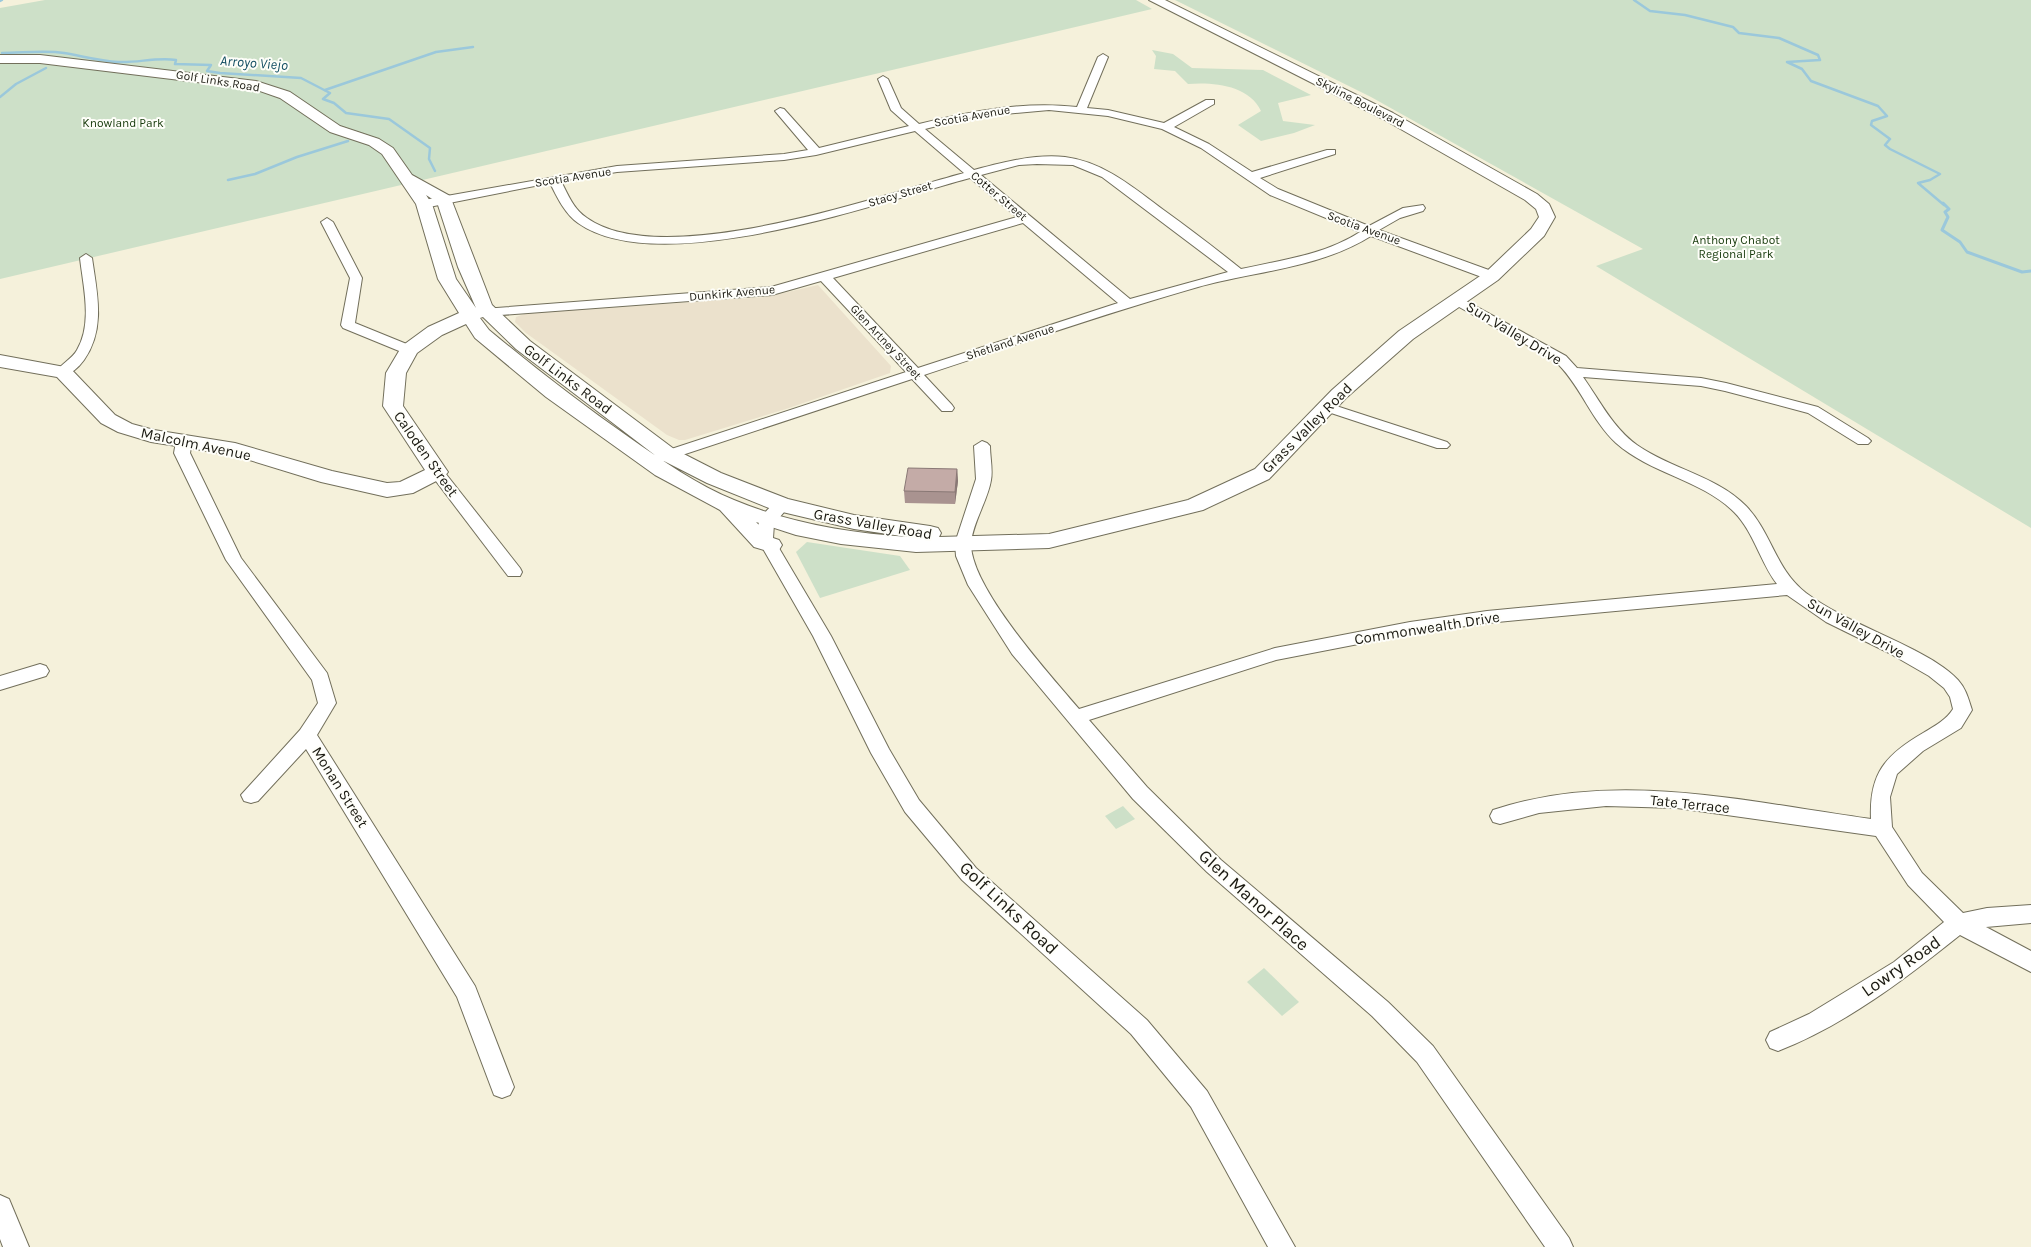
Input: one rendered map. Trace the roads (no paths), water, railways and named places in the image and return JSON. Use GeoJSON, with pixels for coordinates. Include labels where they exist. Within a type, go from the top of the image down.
{"type":"FeatureCollection","features":[{"type":"Feature","properties":{"kind":"main road","name":"Skyline Boulevard"},"geometry":{"type":"LineString","coordinates":[[1155,0],[1363,103],[1441,145],[1538,202],[1546,212],[1545,224]]}},
{"type":"Feature","properties":{"kind":"main road","name":"Golf Links Road"},"geometry":{"type":"LineString","coordinates":[[0,59],[40,60],[256,85],[285,95],[335,129],[374,142],[388,151],[424,204],[447,280],[482,334],[553,393],[659,458],[714,478],[781,514]]}},
{"type":"Feature","properties":{"kind":"main road","name":"Golf Links Road"},"geometry":{"type":"LineString","coordinates":[[406,177],[444,199],[467,267],[482,302],[488,312],[523,345],[659,458],[692,488],[726,505],[781,514]]}},
{"type":"Feature","properties":{"kind":"main road","name":"Grass Valley Road"},"geometry":{"type":"LineString","coordinates":[[781,514],[841,537],[916,545],[1049,541],[1195,505],[1262,474],[1327,407],[1406,335],[1492,276],[1545,224]]}},
{"type":"Feature","properties":{"kind":"main road","name":"Caloden Street"},"geometry":{"type":"LineString","coordinates":[[437,472],[394,406],[396,373],[409,350],[435,331],[468,315],[488,312]]}},
{"type":"Feature","properties":{"kind":"main road"},"geometry":{"type":"LineString","coordinates":[[0,360],[63,372]]}},
{"type":"Feature","properties":{"kind":"main road","name":"Malcolm Avenue"},"geometry":{"type":"LineString","coordinates":[[63,372],[108,419],[125,428],[152,436],[235,449],[328,477],[387,490],[405,488],[437,472]]}},
{"type":"Feature","properties":{"kind":"main road"},"geometry":{"type":"LineString","coordinates":[[726,505],[762,542],[771,545]]}},
{"type":"Feature","properties":{"kind":"street"},"geometry":{"type":"LineString","coordinates":[[1081,110],[1103,57]]}},
{"type":"Feature","properties":{"kind":"street","name":"Cotter Street"},"geometry":{"type":"LineString","coordinates":[[884,79],[896,110],[1128,304]]}},
{"type":"Feature","properties":{"kind":"street"},"geometry":{"type":"LineString","coordinates":[[1166,127],[1210,102]]}},
{"type":"Feature","properties":{"kind":"street","name":"Scotia Avenue"},"geometry":{"type":"LineString","coordinates":[[424,204],[554,179],[617,170],[784,157],[816,152],[973,114],[1049,107],[1131,117],[1166,127],[1205,146],[1283,196],[1492,276]]}},
{"type":"Feature","properties":{"kind":"street"},"geometry":{"type":"LineString","coordinates":[[780,111],[816,152]]}},
{"type":"Feature","properties":{"kind":"street"},"geometry":{"type":"LineString","coordinates":[[1252,176],[1331,152]]}},
{"type":"Feature","properties":{"kind":"street","name":"Stacy Street"},"geometry":{"type":"LineString","coordinates":[[554,179],[565,202],[584,221],[608,234],[645,241],[748,234],[812,219],[973,173],[1035,160],[1071,162],[1088,166],[1111,176],[1213,252],[1238,273]]}},
{"type":"Feature","properties":{"kind":"street","name":"Shetland Avenue"},"geometry":{"type":"LineString","coordinates":[[659,458],[1128,304],[1238,273],[1334,251],[1356,241],[1389,217],[1404,210],[1419,208]]}},
{"type":"Feature","properties":{"kind":"street","name":"Dunkirk Avenue"},"geometry":{"type":"LineString","coordinates":[[488,312],[772,291],[1026,218]]}},
{"type":"Feature","properties":{"kind":"street"},"geometry":{"type":"LineString","coordinates":[[327,222],[356,278],[348,325],[409,350]]}},
{"type":"Feature","properties":{"kind":"street"},"geometry":{"type":"LineString","coordinates":[[63,372],[72,366],[87,348],[94,320],[86,258]]}},
{"type":"Feature","properties":{"kind":"street","name":"Glen Artney Street"},"geometry":{"type":"LineString","coordinates":[[825,277],[947,408]]}},
{"type":"Feature","properties":{"kind":"street","name":"Sun Valley Drive"},"geometry":{"type":"LineString","coordinates":[[1457,300],[1562,359],[1575,372],[1605,422],[1629,447],[1652,462],[1710,489],[1738,507],[1751,521],[1774,568],[1789,589],[1817,609],[1929,668],[1946,680],[1959,694],[1963,710],[1954,723],[1916,746],[1889,770],[1880,798],[1882,829],[1915,879],[1959,923],[2031,962]]}},
{"type":"Feature","properties":{"kind":"street"},"geometry":{"type":"LineString","coordinates":[[1575,372],[1701,382],[1726,387],[1813,410],[1863,441]]}},
{"type":"Feature","properties":{"kind":"street"},"geometry":{"type":"LineString","coordinates":[[1327,407],[1442,445]]}},
{"type":"Feature","properties":{"kind":"street","name":"Monan Street"},"geometry":{"type":"LineString","coordinates":[[184,442],[182,454],[234,560],[321,678],[327,703],[307,735],[467,993],[502,1087]]}},
{"type":"Feature","properties":{"kind":"street"},"geometry":{"type":"LineString","coordinates":[[963,543],[984,479],[982,446]]}},
{"type":"Feature","properties":{"kind":"street","name":"Caloden Street"},"geometry":{"type":"LineString","coordinates":[[437,472],[514,572]]}},
{"type":"Feature","properties":{"kind":"street"},"geometry":{"type":"LineString","coordinates":[[771,545],[775,541],[781,514]]}},
{"type":"Feature","properties":{"kind":"street","name":"Glen Manor Place"},"geometry":{"type":"LineString","coordinates":[[963,543],[969,571],[1012,641],[1075,717],[1140,793],[1214,866],[1380,1009],[1425,1054],[1560,1247]]}},
{"type":"Feature","properties":{"kind":"street","name":"Golf Links Road"},"geometry":{"type":"LineString","coordinates":[[771,545],[822,636],[881,753],[912,806],[969,874],[1139,1028],[1199,1099],[1282,1247]]}},
{"type":"Feature","properties":{"kind":"street","name":"Commonwealth Drive"},"geometry":{"type":"LineString","coordinates":[[1075,717],[1275,654],[1410,628],[1487,618],[1789,589]]}},
{"type":"Feature","properties":{"kind":"street"},"geometry":{"type":"LineString","coordinates":[[0,683],[40,671]]}},
{"type":"Feature","properties":{"kind":"street"},"geometry":{"type":"LineString","coordinates":[[251,795],[307,735]]}},
{"type":"Feature","properties":{"kind":"street","name":"Tate Terrace"},"geometry":{"type":"LineString","coordinates":[[1500,816],[1539,805],[1597,799],[1677,800],[1882,829]]}},
{"type":"Feature","properties":{"kind":"street","name":"Lowry Road"},"geometry":{"type":"LineString","coordinates":[[1778,1040],[1817,1021],[1902,969],[1959,923],[1987,917],[2031,914]]}},
{"type":"Feature","properties":{"kind":"street"},"geometry":{"type":"LineString","coordinates":[[0,1208],[16,1247]]}},
{"type":"Feature","properties":{"kind":"waterway"},"geometry":{"type":"LineString","coordinates":[[1634,0],[1650,11],[1685,15],[1733,27],[1739,33],[1779,38],[1818,55],[1820,60],[1787,62],[1802,69],[1811,81],[1878,106],[1887,116],[1872,121],[1871,125],[1890,139],[1885,145],[1890,149],[1940,174],[1930,180],[1918,183],[1944,205]]}},
{"type":"Feature","properties":{"kind":"waterway"},"geometry":{"type":"LineString","coordinates":[[325,90],[436,52],[473,47]]}},
{"type":"Feature","properties":{"kind":"waterway","name":"Arroyo Viejo"},"geometry":{"type":"LineString","coordinates":[[2,53],[57,52],[118,62],[169,59],[176,60],[175,64],[211,65],[207,71],[220,73],[301,78],[330,93],[323,99],[334,103],[346,113],[389,119],[430,148],[429,159],[435,171]]}},
{"type":"Feature","properties":{"kind":"waterway"},"geometry":{"type":"LineString","coordinates":[[0,97],[16,84],[46,68]]}},
{"type":"Feature","properties":{"kind":"waterway"},"geometry":{"type":"LineString","coordinates":[[228,180],[255,174],[297,157],[348,141]]}},
{"type":"Feature","properties":{"kind":"waterway"},"geometry":{"type":"LineString","coordinates":[[1943,203],[1949,209],[1945,212],[1948,217],[1942,230],[1960,242],[1967,252],[2022,272],[2031,271]]}},
{"type":"Feature","properties":{"kind":"park label","name":"Knowland Park"},"geometry":{"type":"Point","coordinates":[123,123]}},
{"type":"Feature","properties":{"kind":"park label","name":"Anthony Chabot Regional Park"},"geometry":{"type":"Point","coordinates":[1736,247]}}]}
